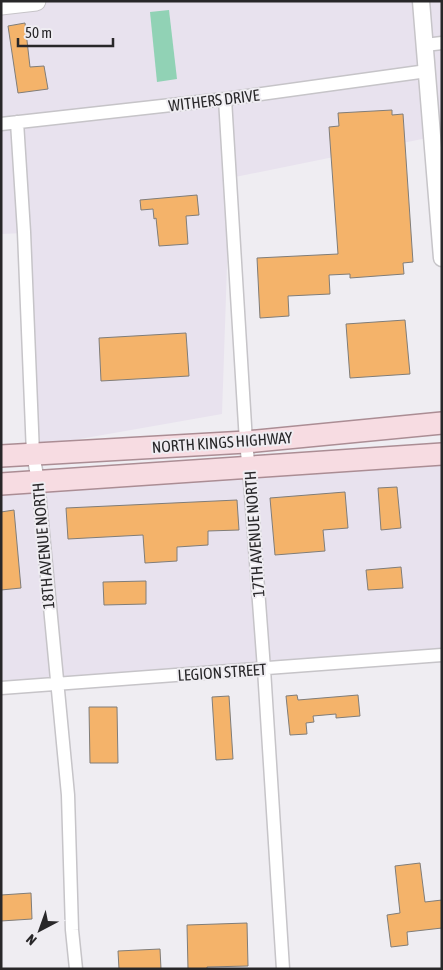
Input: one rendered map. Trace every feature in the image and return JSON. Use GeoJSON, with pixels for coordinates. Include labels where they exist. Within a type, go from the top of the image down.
{"type":"FeatureCollection","features":[{"type":"Feature","properties":{"kind":"main road"},"geometry":{"type":"LineString","coordinates":[[1,6],[36,1]]}},
{"type":"Feature","properties":{"kind":"main road","name":"NORTH KINGS HIGHWAY"},"geometry":{"type":"LineString","coordinates":[[1,456],[246,442],[442,423]]}},
{"type":"Feature","properties":{"kind":"main road","name":"NORTH KINGS HIGHWAY"},"geometry":{"type":"LineString","coordinates":[[1,484],[442,454]]}},
{"type":"Feature","properties":{"kind":"street"},"geometry":{"type":"LineString","coordinates":[[422,1],[442,258]]}},
{"type":"Feature","properties":{"kind":"street"},"geometry":{"type":"LineString","coordinates":[[425,45],[442,43]]}},
{"type":"Feature","properties":{"kind":"street","name":"WITHERS DRIVE"},"geometry":{"type":"LineString","coordinates":[[1,124],[225,100],[427,71]]}},
{"type":"Feature","properties":{"kind":"street","name":"17TH AVENUE NORTH"},"geometry":{"type":"LineString","coordinates":[[225,100],[246,442],[264,669],[283,969]]}},
{"type":"Feature","properties":{"kind":"street","name":"18TH AVENUE NORTH"},"geometry":{"type":"LineString","coordinates":[[17,122],[24,232],[33,454],[38,481],[68,795],[72,930],[76,969]]}},
{"type":"Feature","properties":{"kind":"street","name":"LEGION STREET"},"geometry":{"type":"LineString","coordinates":[[1,688],[442,655]]}},
{"type":"Feature","properties":{"kind":"shaded area"},"geometry":{"type":"Polygon","coordinates":[[[1,1],[442,1],[442,136],[230,178],[222,414],[40,446],[24,233],[1,234],[1,1]]]}},
{"type":"Feature","properties":{"kind":"shaded area"},"geometry":{"type":"Polygon","coordinates":[[[442,454],[442,655],[1,688],[1,485],[442,454]]]}},
{"type":"Feature","properties":{"kind":"green space"},"geometry":{"type":"Polygon","coordinates":[[[169,10],[177,79],[157,82],[150,12],[169,10]]]}},
{"type":"Feature","properties":{"kind":"building"},"geometry":{"type":"Polygon","coordinates":[[[25,23],[30,67],[44,66],[48,89],[18,93],[8,26],[25,23]]]}},
{"type":"Feature","properties":{"kind":"building"},"geometry":{"type":"Polygon","coordinates":[[[392,110],[392,115],[403,114],[413,262],[403,263],[404,274],[350,278],[350,274],[329,275],[330,294],[288,296],[289,316],[260,318],[257,258],[338,254],[329,127],[339,126],[338,113],[392,110]]]}},
{"type":"Feature","properties":{"kind":"building"},"geometry":{"type":"Polygon","coordinates":[[[197,195],[199,215],[186,216],[188,244],[159,246],[156,218],[154,219],[153,209],[141,210],[140,200],[197,195]]]}},
{"type":"Feature","properties":{"kind":"building"},"geometry":{"type":"Polygon","coordinates":[[[405,320],[410,374],[350,378],[346,324],[405,320]]]}},
{"type":"Feature","properties":{"kind":"building"},"geometry":{"type":"Polygon","coordinates":[[[186,333],[189,376],[101,381],[99,338],[186,333]]]}},
{"type":"Feature","properties":{"kind":"building"},"geometry":{"type":"Polygon","coordinates":[[[397,487],[401,528],[381,530],[378,488],[397,487]]]}},
{"type":"Feature","properties":{"kind":"building"},"geometry":{"type":"Polygon","coordinates":[[[345,492],[348,528],[323,530],[325,551],[275,555],[270,498],[345,492]]]}},
{"type":"Feature","properties":{"kind":"building"},"geometry":{"type":"Polygon","coordinates":[[[237,500],[239,530],[208,531],[208,545],[177,547],[177,561],[145,563],[143,535],[68,539],[66,508],[237,500]]]}},
{"type":"Feature","properties":{"kind":"building"},"geometry":{"type":"Polygon","coordinates":[[[14,510],[21,588],[1,590],[1,512],[14,510]]]}},
{"type":"Feature","properties":{"kind":"building"},"geometry":{"type":"Polygon","coordinates":[[[401,567],[403,588],[368,590],[366,570],[401,567]]]}},
{"type":"Feature","properties":{"kind":"building"},"geometry":{"type":"Polygon","coordinates":[[[146,581],[146,604],[104,605],[103,582],[146,581]]]}},
{"type":"Feature","properties":{"kind":"building"},"geometry":{"type":"Polygon","coordinates":[[[297,695],[298,700],[358,695],[360,716],[336,718],[336,714],[313,716],[314,722],[306,723],[307,734],[290,735],[286,696],[297,695]]]}},
{"type":"Feature","properties":{"kind":"building"},"geometry":{"type":"Polygon","coordinates":[[[229,696],[233,759],[216,760],[212,697],[229,696]]]}},
{"type":"Feature","properties":{"kind":"building"},"geometry":{"type":"Polygon","coordinates":[[[89,707],[117,707],[118,763],[90,763],[89,707]]]}},
{"type":"Feature","properties":{"kind":"building"},"geometry":{"type":"Polygon","coordinates":[[[420,863],[425,902],[442,900],[442,928],[407,932],[408,945],[391,947],[387,915],[400,913],[395,866],[420,863]]]}},
{"type":"Feature","properties":{"kind":"building"},"geometry":{"type":"Polygon","coordinates":[[[31,893],[32,919],[1,921],[1,895],[31,893]]]}},
{"type":"Feature","properties":{"kind":"building"},"geometry":{"type":"Polygon","coordinates":[[[247,923],[248,966],[188,969],[187,925],[247,923]]]}},
{"type":"Feature","properties":{"kind":"building"},"geometry":{"type":"Polygon","coordinates":[[[160,949],[161,969],[119,969],[118,951],[160,949]]]}}]}
